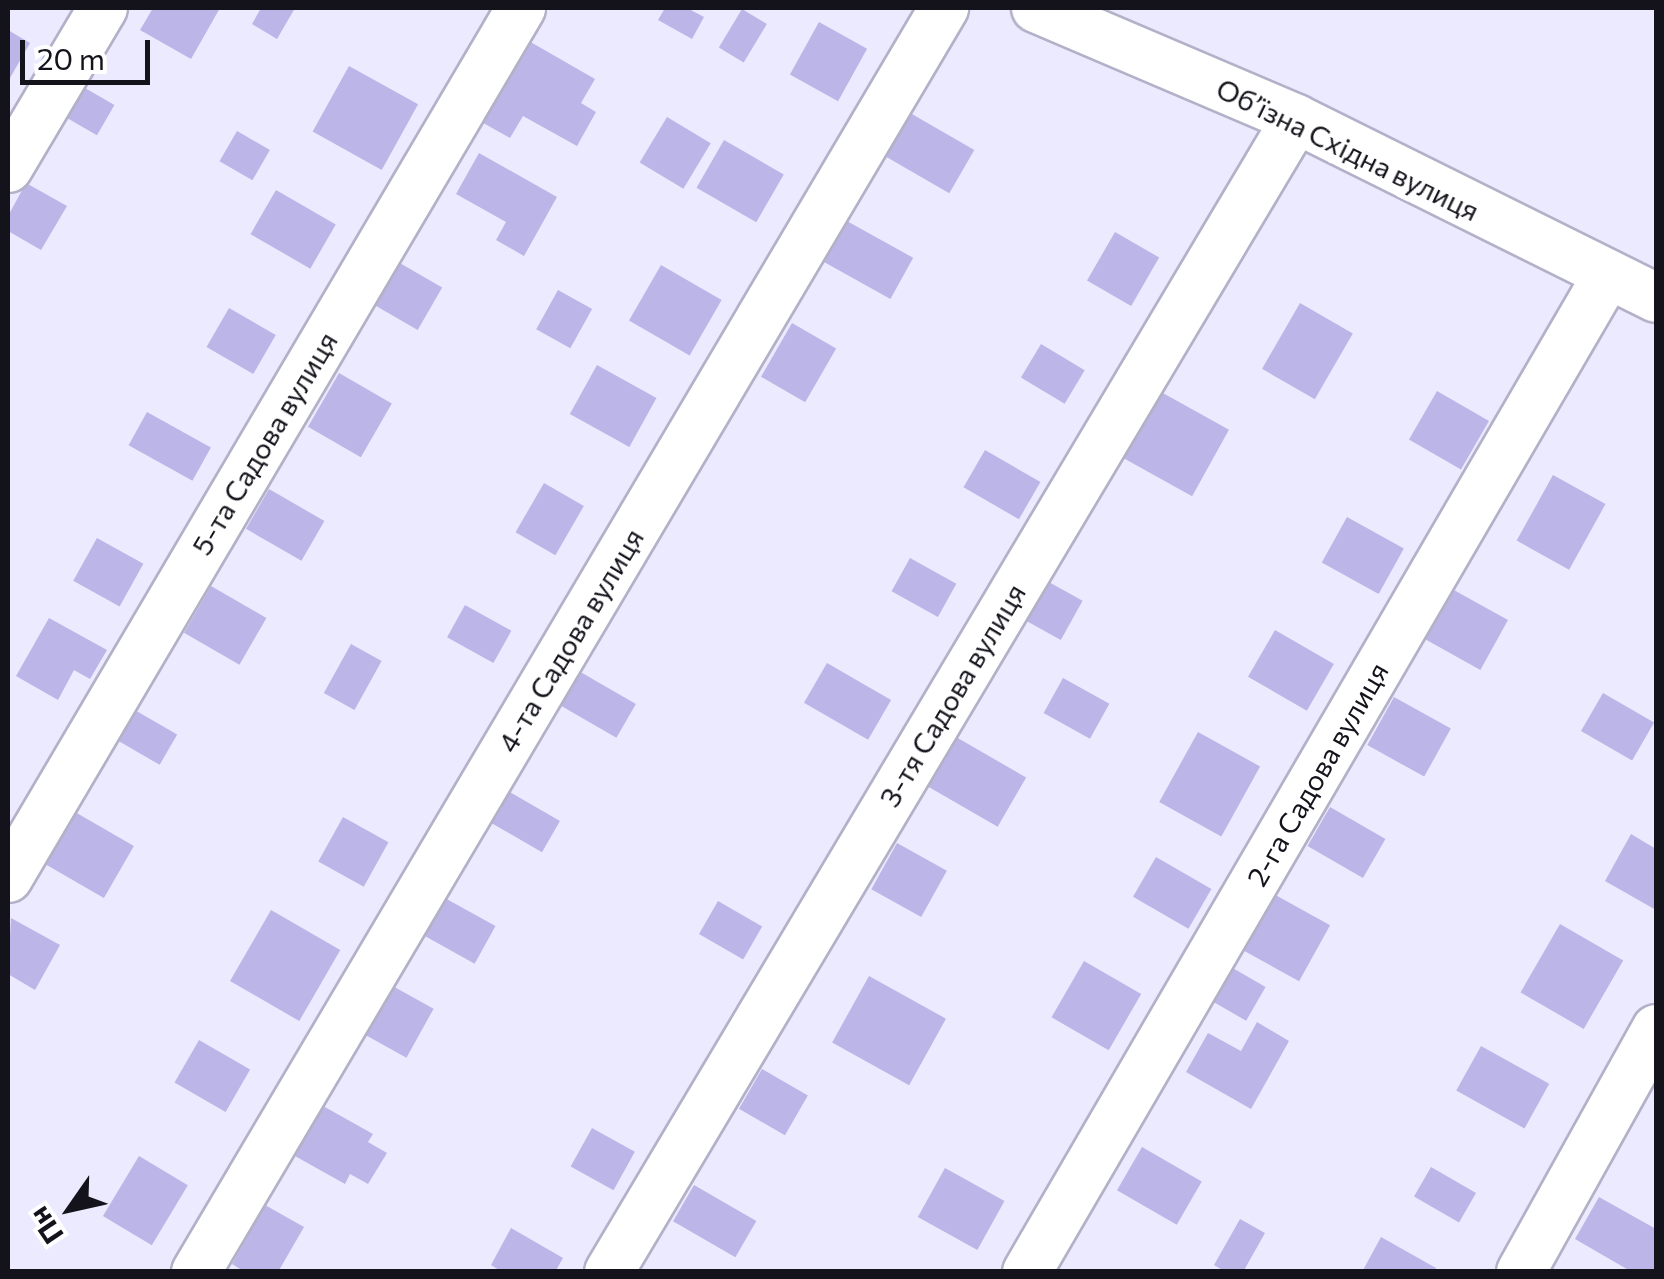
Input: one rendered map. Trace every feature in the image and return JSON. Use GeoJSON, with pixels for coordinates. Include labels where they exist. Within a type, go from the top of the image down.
{"type":"FeatureCollection","features":[{"type":"Feature","properties":{"kind":"street"},"geometry":{"type":"LineString","coordinates":[[8,168],[103,8]]}},
{"type":"Feature","properties":{"kind":"street","name":"5-та Садова вулиця"},"geometry":{"type":"LineString","coordinates":[[8,878],[521,8]]}},
{"type":"Feature","properties":{"kind":"street","name":"4-та Садова вулиця"},"geometry":{"type":"LineString","coordinates":[[196,1272],[944,8]]}},
{"type":"Feature","properties":{"kind":"street","name":"Обʼїзна Східна вулиця"},"geometry":{"type":"LineString","coordinates":[[1036,8],[1296,119],[1656,298]]}},
{"type":"Feature","properties":{"kind":"street","name":"3-тя Садова вулиця"},"geometry":{"type":"LineString","coordinates":[[609,1272],[1296,119]]}},
{"type":"Feature","properties":{"kind":"street","name":"2-га Садова вулиця"},"geometry":{"type":"LineString","coordinates":[[1027,1272],[1608,276]]}},
{"type":"Feature","properties":{"kind":"street"},"geometry":{"type":"LineString","coordinates":[[1521,1272],[1656,1029]]}},
{"type":"Feature","properties":{"kind":"building"},"geometry":{"type":"Polygon","coordinates":[[[153,8],[220,8],[191,59],[140,30],[153,8]]]}},
{"type":"Feature","properties":{"kind":"building"},"geometry":{"type":"Polygon","coordinates":[[[261,8],[295,8],[277,39],[252,24],[261,8]]]}},
{"type":"Feature","properties":{"kind":"building"},"geometry":{"type":"Polygon","coordinates":[[[665,8],[687,8],[704,17],[692,39],[658,20],[665,8]]]}},
{"type":"Feature","properties":{"kind":"building"},"geometry":{"type":"Polygon","coordinates":[[[742,9],[767,24],[744,63],[719,48],[742,9]]]}},
{"type":"Feature","properties":{"kind":"building"},"geometry":{"type":"Polygon","coordinates":[[[819,22],[867,49],[838,101],[790,74],[819,22]]]}},
{"type":"Feature","properties":{"kind":"building"},"geometry":{"type":"Polygon","coordinates":[[[8,30],[30,43],[10,78],[8,76],[8,30]]]}},
{"type":"Feature","properties":{"kind":"building"},"geometry":{"type":"Polygon","coordinates":[[[527,40],[595,79],[581,103],[596,112],[577,146],[523,116],[510,138],[469,115],[527,40]]]}},
{"type":"Feature","properties":{"kind":"building"},"geometry":{"type":"Polygon","coordinates":[[[349,66],[418,104],[382,170],[313,132],[349,66]]]}},
{"type":"Feature","properties":{"kind":"building"},"geometry":{"type":"Polygon","coordinates":[[[85,88],[114,105],[97,135],[68,118],[85,88]]]}},
{"type":"Feature","properties":{"kind":"building"},"geometry":{"type":"Polygon","coordinates":[[[905,110],[974,150],[949,193],[880,153],[905,110]]]}},
{"type":"Feature","properties":{"kind":"building"},"geometry":{"type":"Polygon","coordinates":[[[667,117],[711,143],[683,189],[640,162],[667,117]]]}},
{"type":"Feature","properties":{"kind":"building"},"geometry":{"type":"Polygon","coordinates":[[[237,131],[270,150],[252,180],[220,161],[237,131]]]}},
{"type":"Feature","properties":{"kind":"building"},"geometry":{"type":"Polygon","coordinates":[[[724,140],[784,174],[756,222],[696,188],[724,140]]]}},
{"type":"Feature","properties":{"kind":"building"},"geometry":{"type":"Polygon","coordinates":[[[479,153],[557,197],[524,256],[496,240],[506,222],[456,194],[479,153]]]}},
{"type":"Feature","properties":{"kind":"building"},"geometry":{"type":"Polygon","coordinates":[[[26,183],[67,206],[41,250],[8,231],[8,216],[26,183]]]}},
{"type":"Feature","properties":{"kind":"building"},"geometry":{"type":"Polygon","coordinates":[[[276,190],[336,224],[310,269],[250,234],[276,190]]]}},
{"type":"Feature","properties":{"kind":"building"},"geometry":{"type":"Polygon","coordinates":[[[845,220],[913,258],[890,299],[822,261],[845,220]]]}},
{"type":"Feature","properties":{"kind":"building"},"geometry":{"type":"Polygon","coordinates":[[[1115,232],[1159,258],[1131,306],[1087,280],[1115,232]]]}},
{"type":"Feature","properties":{"kind":"building"},"geometry":{"type":"Polygon","coordinates":[[[398,262],[442,288],[418,330],[374,304],[398,262]]]}},
{"type":"Feature","properties":{"kind":"building"},"geometry":{"type":"Polygon","coordinates":[[[661,265],[722,300],[690,355],[629,320],[661,265]]]}},
{"type":"Feature","properties":{"kind":"building"},"geometry":{"type":"Polygon","coordinates":[[[558,290],[592,309],[570,348],[536,329],[558,290]]]}},
{"type":"Feature","properties":{"kind":"building"},"geometry":{"type":"Polygon","coordinates":[[[1300,303],[1353,334],[1315,399],[1262,369],[1300,303]]]}},
{"type":"Feature","properties":{"kind":"building"},"geometry":{"type":"Polygon","coordinates":[[[229,308],[276,335],[253,374],[206,347],[229,308]]]}},
{"type":"Feature","properties":{"kind":"building"},"geometry":{"type":"Polygon","coordinates":[[[792,323],[836,348],[805,402],[761,377],[792,323]]]}},
{"type":"Feature","properties":{"kind":"building"},"geometry":{"type":"Polygon","coordinates":[[[1041,344],[1085,370],[1065,404],[1021,377],[1041,344]]]}},
{"type":"Feature","properties":{"kind":"building"},"geometry":{"type":"Polygon","coordinates":[[[597,365],[656,398],[629,447],[570,414],[597,365]]]}},
{"type":"Feature","properties":{"kind":"building"},"geometry":{"type":"Polygon","coordinates":[[[339,373],[392,404],[361,457],[308,427],[339,373]]]}},
{"type":"Feature","properties":{"kind":"building"},"geometry":{"type":"Polygon","coordinates":[[[1152,387],[1229,430],[1192,496],[1115,453],[1152,387]]]}},
{"type":"Feature","properties":{"kind":"building"},"geometry":{"type":"Polygon","coordinates":[[[1437,391],[1489,421],[1461,469],[1409,439],[1437,391]]]}},
{"type":"Feature","properties":{"kind":"building"},"geometry":{"type":"Polygon","coordinates":[[[147,412],[211,447],[192,481],[129,445],[147,412]]]}},
{"type":"Feature","properties":{"kind":"building"},"geometry":{"type":"Polygon","coordinates":[[[985,450],[1040,482],[1019,519],[964,487],[985,450]]]}},
{"type":"Feature","properties":{"kind":"building"},"geometry":{"type":"Polygon","coordinates":[[[1553,475],[1605,504],[1569,570],[1517,541],[1553,475]]]}},
{"type":"Feature","properties":{"kind":"building"},"geometry":{"type":"Polygon","coordinates":[[[544,483],[584,506],[555,555],[516,532],[544,483]]]}},
{"type":"Feature","properties":{"kind":"building"},"geometry":{"type":"Polygon","coordinates":[[[269,489],[324,521],[301,561],[246,529],[269,489]]]}},
{"type":"Feature","properties":{"kind":"building"},"geometry":{"type":"Polygon","coordinates":[[[1347,517],[1404,549],[1379,594],[1322,562],[1347,517]]]}},
{"type":"Feature","properties":{"kind":"building"},"geometry":{"type":"Polygon","coordinates":[[[97,538],[143,564],[120,607],[73,581],[97,538]]]}},
{"type":"Feature","properties":{"kind":"building"},"geometry":{"type":"Polygon","coordinates":[[[910,558],[956,584],[938,617],[892,591],[910,558]]]}},
{"type":"Feature","properties":{"kind":"building"},"geometry":{"type":"Polygon","coordinates":[[[1038,576],[1083,601],[1061,640],[1016,615],[1038,576]]]}},
{"type":"Feature","properties":{"kind":"building"},"geometry":{"type":"Polygon","coordinates":[[[211,586],[266,618],[239,665],[184,633],[211,586]]]}},
{"type":"Feature","properties":{"kind":"building"},"geometry":{"type":"Polygon","coordinates":[[[1452,589],[1508,620],[1480,670],[1424,639],[1452,589]]]}},
{"type":"Feature","properties":{"kind":"building"},"geometry":{"type":"Polygon","coordinates":[[[465,605],[511,631],[493,663],[447,637],[465,605]]]}},
{"type":"Feature","properties":{"kind":"building"},"geometry":{"type":"Polygon","coordinates":[[[49,618],[107,650],[90,679],[74,670],[58,700],[16,676],[49,618]]]}},
{"type":"Feature","properties":{"kind":"building"},"geometry":{"type":"Polygon","coordinates":[[[1275,630],[1334,664],[1307,711],[1248,677],[1275,630]]]}},
{"type":"Feature","properties":{"kind":"building"},"geometry":{"type":"Polygon","coordinates":[[[351,644],[382,661],[354,710],[324,693],[351,644]]]}},
{"type":"Feature","properties":{"kind":"building"},"geometry":{"type":"Polygon","coordinates":[[[827,663],[891,700],[868,740],[804,703],[827,663]]]}},
{"type":"Feature","properties":{"kind":"building"},"geometry":{"type":"Polygon","coordinates":[[[577,670],[636,704],[616,738],[558,704],[577,670]]]}},
{"type":"Feature","properties":{"kind":"building"},"geometry":{"type":"Polygon","coordinates":[[[1063,678],[1109,704],[1090,739],[1044,713],[1063,678]]]}},
{"type":"Feature","properties":{"kind":"building"},"geometry":{"type":"Polygon","coordinates":[[[1603,693],[1654,722],[1632,761],[1581,731],[1603,693]]]}},
{"type":"Feature","properties":{"kind":"building"},"geometry":{"type":"Polygon","coordinates":[[[1394,697],[1451,729],[1424,777],[1367,745],[1394,697]]]}},
{"type":"Feature","properties":{"kind":"building"},"geometry":{"type":"Polygon","coordinates":[[[133,709],[177,734],[160,765],[116,739],[133,709]]]}},
{"type":"Feature","properties":{"kind":"building"},"geometry":{"type":"Polygon","coordinates":[[[1198,732],[1260,766],[1221,836],[1159,802],[1198,732]]]}},
{"type":"Feature","properties":{"kind":"building"},"geometry":{"type":"Polygon","coordinates":[[[956,737],[1026,777],[998,827],[928,786],[956,737]]]}},
{"type":"Feature","properties":{"kind":"building"},"geometry":{"type":"Polygon","coordinates":[[[508,791],[560,821],[542,852],[490,822],[508,791]]]}},
{"type":"Feature","properties":{"kind":"building"},"geometry":{"type":"Polygon","coordinates":[[[1330,807],[1385,839],[1363,878],[1308,846],[1330,807]]]}},
{"type":"Feature","properties":{"kind":"building"},"geometry":{"type":"Polygon","coordinates":[[[75,812],[134,846],[104,898],[45,864],[75,812]]]}},
{"type":"Feature","properties":{"kind":"building"},"geometry":{"type":"Polygon","coordinates":[[[343,817],[388,842],[364,887],[318,862],[343,817]]]}},
{"type":"Feature","properties":{"kind":"building"},"geometry":{"type":"Polygon","coordinates":[[[1631,834],[1656,849],[1656,910],[1605,881],[1631,834]]]}},
{"type":"Feature","properties":{"kind":"building"},"geometry":{"type":"Polygon","coordinates":[[[897,843],[947,871],[921,917],[871,889],[897,843]]]}},
{"type":"Feature","properties":{"kind":"building"},"geometry":{"type":"Polygon","coordinates":[[[1156,857],[1211,889],[1188,929],[1133,897],[1156,857]]]}},
{"type":"Feature","properties":{"kind":"building"},"geometry":{"type":"Polygon","coordinates":[[[1261,887],[1330,925],[1299,981],[1230,943],[1261,887]]]}},
{"type":"Feature","properties":{"kind":"building"},"geometry":{"type":"Polygon","coordinates":[[[443,897],[495,926],[475,964],[422,935],[443,897]]]}},
{"type":"Feature","properties":{"kind":"building"},"geometry":{"type":"Polygon","coordinates":[[[718,901],[762,926],[743,959],[699,934],[718,901]]]}},
{"type":"Feature","properties":{"kind":"building"},"geometry":{"type":"Polygon","coordinates":[[[271,910],[340,950],[299,1021],[230,981],[271,910]]]}},
{"type":"Feature","properties":{"kind":"building"},"geometry":{"type":"Polygon","coordinates":[[[11,918],[60,945],[35,990],[8,974],[11,918]]]}},
{"type":"Feature","properties":{"kind":"building"},"geometry":{"type":"Polygon","coordinates":[[[1560,924],[1623,960],[1584,1029],[1520,992],[1560,924]]]}},
{"type":"Feature","properties":{"kind":"building"},"geometry":{"type":"Polygon","coordinates":[[[1084,961],[1141,994],[1109,1050],[1052,1017],[1084,961]]]}},
{"type":"Feature","properties":{"kind":"building"},"geometry":{"type":"Polygon","coordinates":[[[1224,963],[1266,987],[1246,1021],[1204,997],[1224,963]]]}},
{"type":"Feature","properties":{"kind":"building"},"geometry":{"type":"Polygon","coordinates":[[[869,976],[946,1019],[909,1085],[832,1042],[869,976]]]}},
{"type":"Feature","properties":{"kind":"building"},"geometry":{"type":"Polygon","coordinates":[[[389,984],[434,1009],[406,1058],[362,1033],[389,984]]]}},
{"type":"Feature","properties":{"kind":"building"},"geometry":{"type":"Polygon","coordinates":[[[1257,1022],[1289,1041],[1251,1109],[1186,1072],[1208,1033],[1241,1051],[1257,1022]]]}},
{"type":"Feature","properties":{"kind":"building"},"geometry":{"type":"Polygon","coordinates":[[[199,1040],[250,1070],[226,1112],[174,1082],[199,1040]]]}},
{"type":"Feature","properties":{"kind":"building"},"geometry":{"type":"Polygon","coordinates":[[[1481,1046],[1549,1084],[1524,1128],[1456,1091],[1481,1046]]]}},
{"type":"Feature","properties":{"kind":"building"},"geometry":{"type":"Polygon","coordinates":[[[762,1069],[808,1096],[785,1135],[739,1109],[762,1069]]]}},
{"type":"Feature","properties":{"kind":"building"},"geometry":{"type":"Polygon","coordinates":[[[323,1106],[373,1134],[368,1142],[387,1153],[368,1184],[350,1174],[345,1184],[295,1156],[323,1106]]]}},
{"type":"Feature","properties":{"kind":"building"},"geometry":{"type":"Polygon","coordinates":[[[592,1128],[635,1152],[614,1190],[571,1166],[592,1128]]]}},
{"type":"Feature","properties":{"kind":"building"},"geometry":{"type":"Polygon","coordinates":[[[1142,1147],[1202,1182],[1177,1225],[1117,1190],[1142,1147]]]}},
{"type":"Feature","properties":{"kind":"building"},"geometry":{"type":"Polygon","coordinates":[[[139,1156],[188,1185],[152,1245],[103,1216],[139,1156]]]}},
{"type":"Feature","properties":{"kind":"building"},"geometry":{"type":"Polygon","coordinates":[[[1431,1167],[1476,1193],[1459,1222],[1414,1196],[1431,1167]]]}},
{"type":"Feature","properties":{"kind":"building"},"geometry":{"type":"Polygon","coordinates":[[[945,1168],[1004,1201],[977,1250],[918,1217],[945,1168]]]}},
{"type":"Feature","properties":{"kind":"building"},"geometry":{"type":"Polygon","coordinates":[[[694,1185],[756,1221],[735,1257],[673,1221],[694,1185]]]}},
{"type":"Feature","properties":{"kind":"building"},"geometry":{"type":"Polygon","coordinates":[[[1599,1197],[1656,1229],[1656,1272],[1632,1272],[1575,1239],[1599,1197]]]}},
{"type":"Feature","properties":{"kind":"building"},"geometry":{"type":"Polygon","coordinates":[[[265,1205],[304,1227],[278,1272],[245,1272],[232,1264],[265,1205]]]}},
{"type":"Feature","properties":{"kind":"building"},"geometry":{"type":"Polygon","coordinates":[[[1240,1219],[1265,1233],[1243,1272],[1226,1272],[1214,1265],[1240,1219]]]}},
{"type":"Feature","properties":{"kind":"building"},"geometry":{"type":"Polygon","coordinates":[[[511,1228],[563,1258],[555,1272],[502,1272],[491,1265],[511,1228]]]}},
{"type":"Feature","properties":{"kind":"building"},"geometry":{"type":"Polygon","coordinates":[[[1381,1237],[1436,1268],[1434,1272],[1362,1272],[1381,1237]]]}}]}
